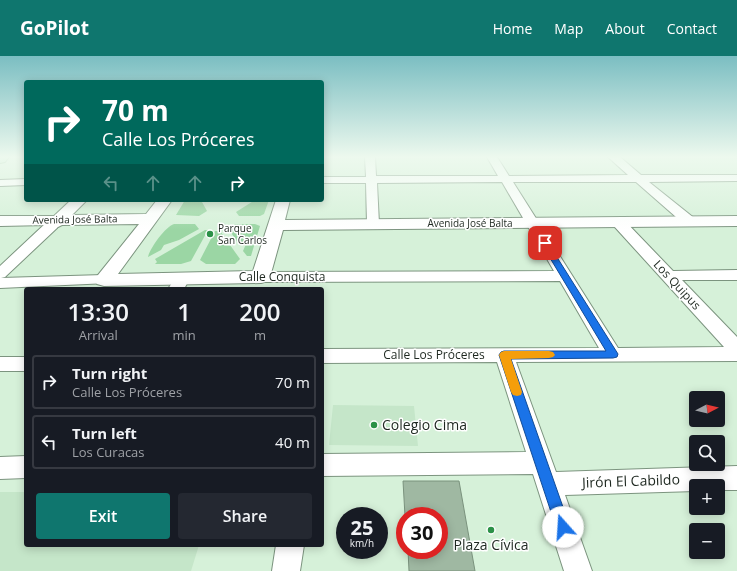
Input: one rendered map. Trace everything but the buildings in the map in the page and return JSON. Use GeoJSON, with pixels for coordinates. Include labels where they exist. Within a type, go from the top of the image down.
{"type":"FeatureCollection","features":[{"type":"Feature","properties":{"kind":"street"},"geometry":{"type":"LineString","coordinates":[[371,181],[373,220]]}},
{"type":"Feature","properties":{"kind":"street"},"geometry":{"type":"LineString","coordinates":[[506,181],[613,354]]}},
{"type":"Feature","properties":{"kind":"street"},"geometry":{"type":"LineString","coordinates":[[641,181],[685,218]]}},
{"type":"Feature","properties":{"kind":"street"},"geometry":{"type":"LineString","coordinates":[[0,183],[24,182]]}},
{"type":"Feature","properties":{"kind":"street"},"geometry":{"type":"LineString","coordinates":[[0,274],[78,202]]}},
{"type":"Feature","properties":{"kind":"street"},"geometry":{"type":"LineString","coordinates":[[104,280],[163,202]]}},
{"type":"Feature","properties":{"kind":"street"},"geometry":{"type":"LineString","coordinates":[[261,277],[282,202]]}},
{"type":"Feature","properties":{"kind":"street","name":"Avenida José Balta"},"geometry":{"type":"LineString","coordinates":[[530,219],[618,222],[737,214]]}},
{"type":"Feature","properties":{"kind":"street","name":"Avenida José Balta"},"geometry":{"type":"LineString","coordinates":[[277,221],[685,218],[737,222]]}},
{"type":"Feature","properties":{"kind":"street","name":"Avenida José Balta"},"geometry":{"type":"LineString","coordinates":[[0,221],[148,222]]}},
{"type":"Feature","properties":{"kind":"street","name":"Avenida José Balta"},"geometry":{"type":"LineString","coordinates":[[0,226],[56,222]]}},
{"type":"Feature","properties":{"kind":"street","name":"Los Quipus"},"geometry":{"type":"LineString","coordinates":[[618,222],[737,349]]}},
{"type":"Feature","properties":{"kind":"street"},"geometry":{"type":"LineString","coordinates":[[668,276],[737,275]]}},
{"type":"Feature","properties":{"kind":"street","name":"Calle Conquista"},"geometry":{"type":"LineString","coordinates":[[0,283],[104,280],[179,284],[261,277],[565,276]]}},
{"type":"Feature","properties":{"kind":"street","name":"Calle Los Próceres"},"geometry":{"type":"LineString","coordinates":[[324,356],[737,354]]}},
{"type":"Feature","properties":{"kind":"street"},"geometry":{"type":"LineString","coordinates":[[504,355],[578,571]]}},
{"type":"Feature","properties":{"kind":"street"},"geometry":{"type":"LineString","coordinates":[[0,364],[24,364]]}},
{"type":"Feature","properties":{"kind":"street","name":"Jirón El Cabildo"},"geometry":{"type":"LineString","coordinates":[[324,465],[737,478]]}},
{"type":"Feature","properties":{"kind":"street"},"geometry":{"type":"LineString","coordinates":[[0,468],[24,467]]}},
{"type":"Feature","properties":{"kind":"street"},"geometry":{"type":"LineString","coordinates":[[286,571],[290,547]]}},
{"type":"Feature","properties":{"kind":"shaded area","name":"Colegio Cima"},"geometry":{"type":"Polygon","coordinates":[[[333,405],[414,406],[418,446],[329,445],[333,405]]]}},
{"type":"Feature","properties":{"kind":"shaded area"},"geometry":{"type":"Polygon","coordinates":[[[0,492],[24,492],[24,547],[198,547],[191,571],[0,571],[0,492]]]}},
{"type":"Feature","properties":{"kind":"green space"},"geometry":{"type":"Polygon","coordinates":[[[184,202],[202,202],[207,211],[199,216],[176,215],[184,202]]]}},
{"type":"Feature","properties":{"kind":"green space"},"geometry":{"type":"Polygon","coordinates":[[[252,202],[268,202],[264,214],[260,216],[239,216],[236,212],[252,202]]]}},
{"type":"Feature","properties":{"kind":"green space"},"geometry":{"type":"Polygon","coordinates":[[[174,224],[195,224],[199,229],[179,240],[164,245],[161,250],[148,257],[158,238],[166,229],[174,224]]]}},
{"type":"Feature","properties":{"kind":"green space"},"geometry":{"type":"Polygon","coordinates":[[[236,224],[255,224],[260,226],[251,256],[247,256],[243,251],[246,244],[238,243],[228,228],[236,224]]]}},
{"type":"Feature","properties":{"kind":"green space"},"geometry":{"type":"Polygon","coordinates":[[[205,230],[208,230],[191,261],[181,264],[155,264],[157,262],[155,259],[205,230]]]}},
{"type":"Feature","properties":{"kind":"green space"},"geometry":{"type":"Polygon","coordinates":[[[215,231],[220,231],[240,259],[235,264],[206,264],[200,260],[215,231]]]}},
{"type":"Feature","properties":{"kind":"slow traffic"},"geometry":{"type":"LineString","coordinates":[[517,392],[504,355],[549,355]]}},
{"type":"Feature","properties":{"kind":"place","name":"Parque San Carlos"},"geometry":{"type":"Point","coordinates":[210,234]}},
{"type":"Feature","properties":{"kind":"place","name":"Colegio Cima"},"geometry":{"type":"Point","coordinates":[374,425]}},
{"type":"Feature","properties":{"kind":"place","name":"Plaza Cívica"},"geometry":{"type":"Point","coordinates":[491,530]}},
{"type":"Feature","properties":{"kind":"route"},"geometry":{"type":"LineString","coordinates":[[545,243],[613,354],[504,355],[563,527]]}}]}
